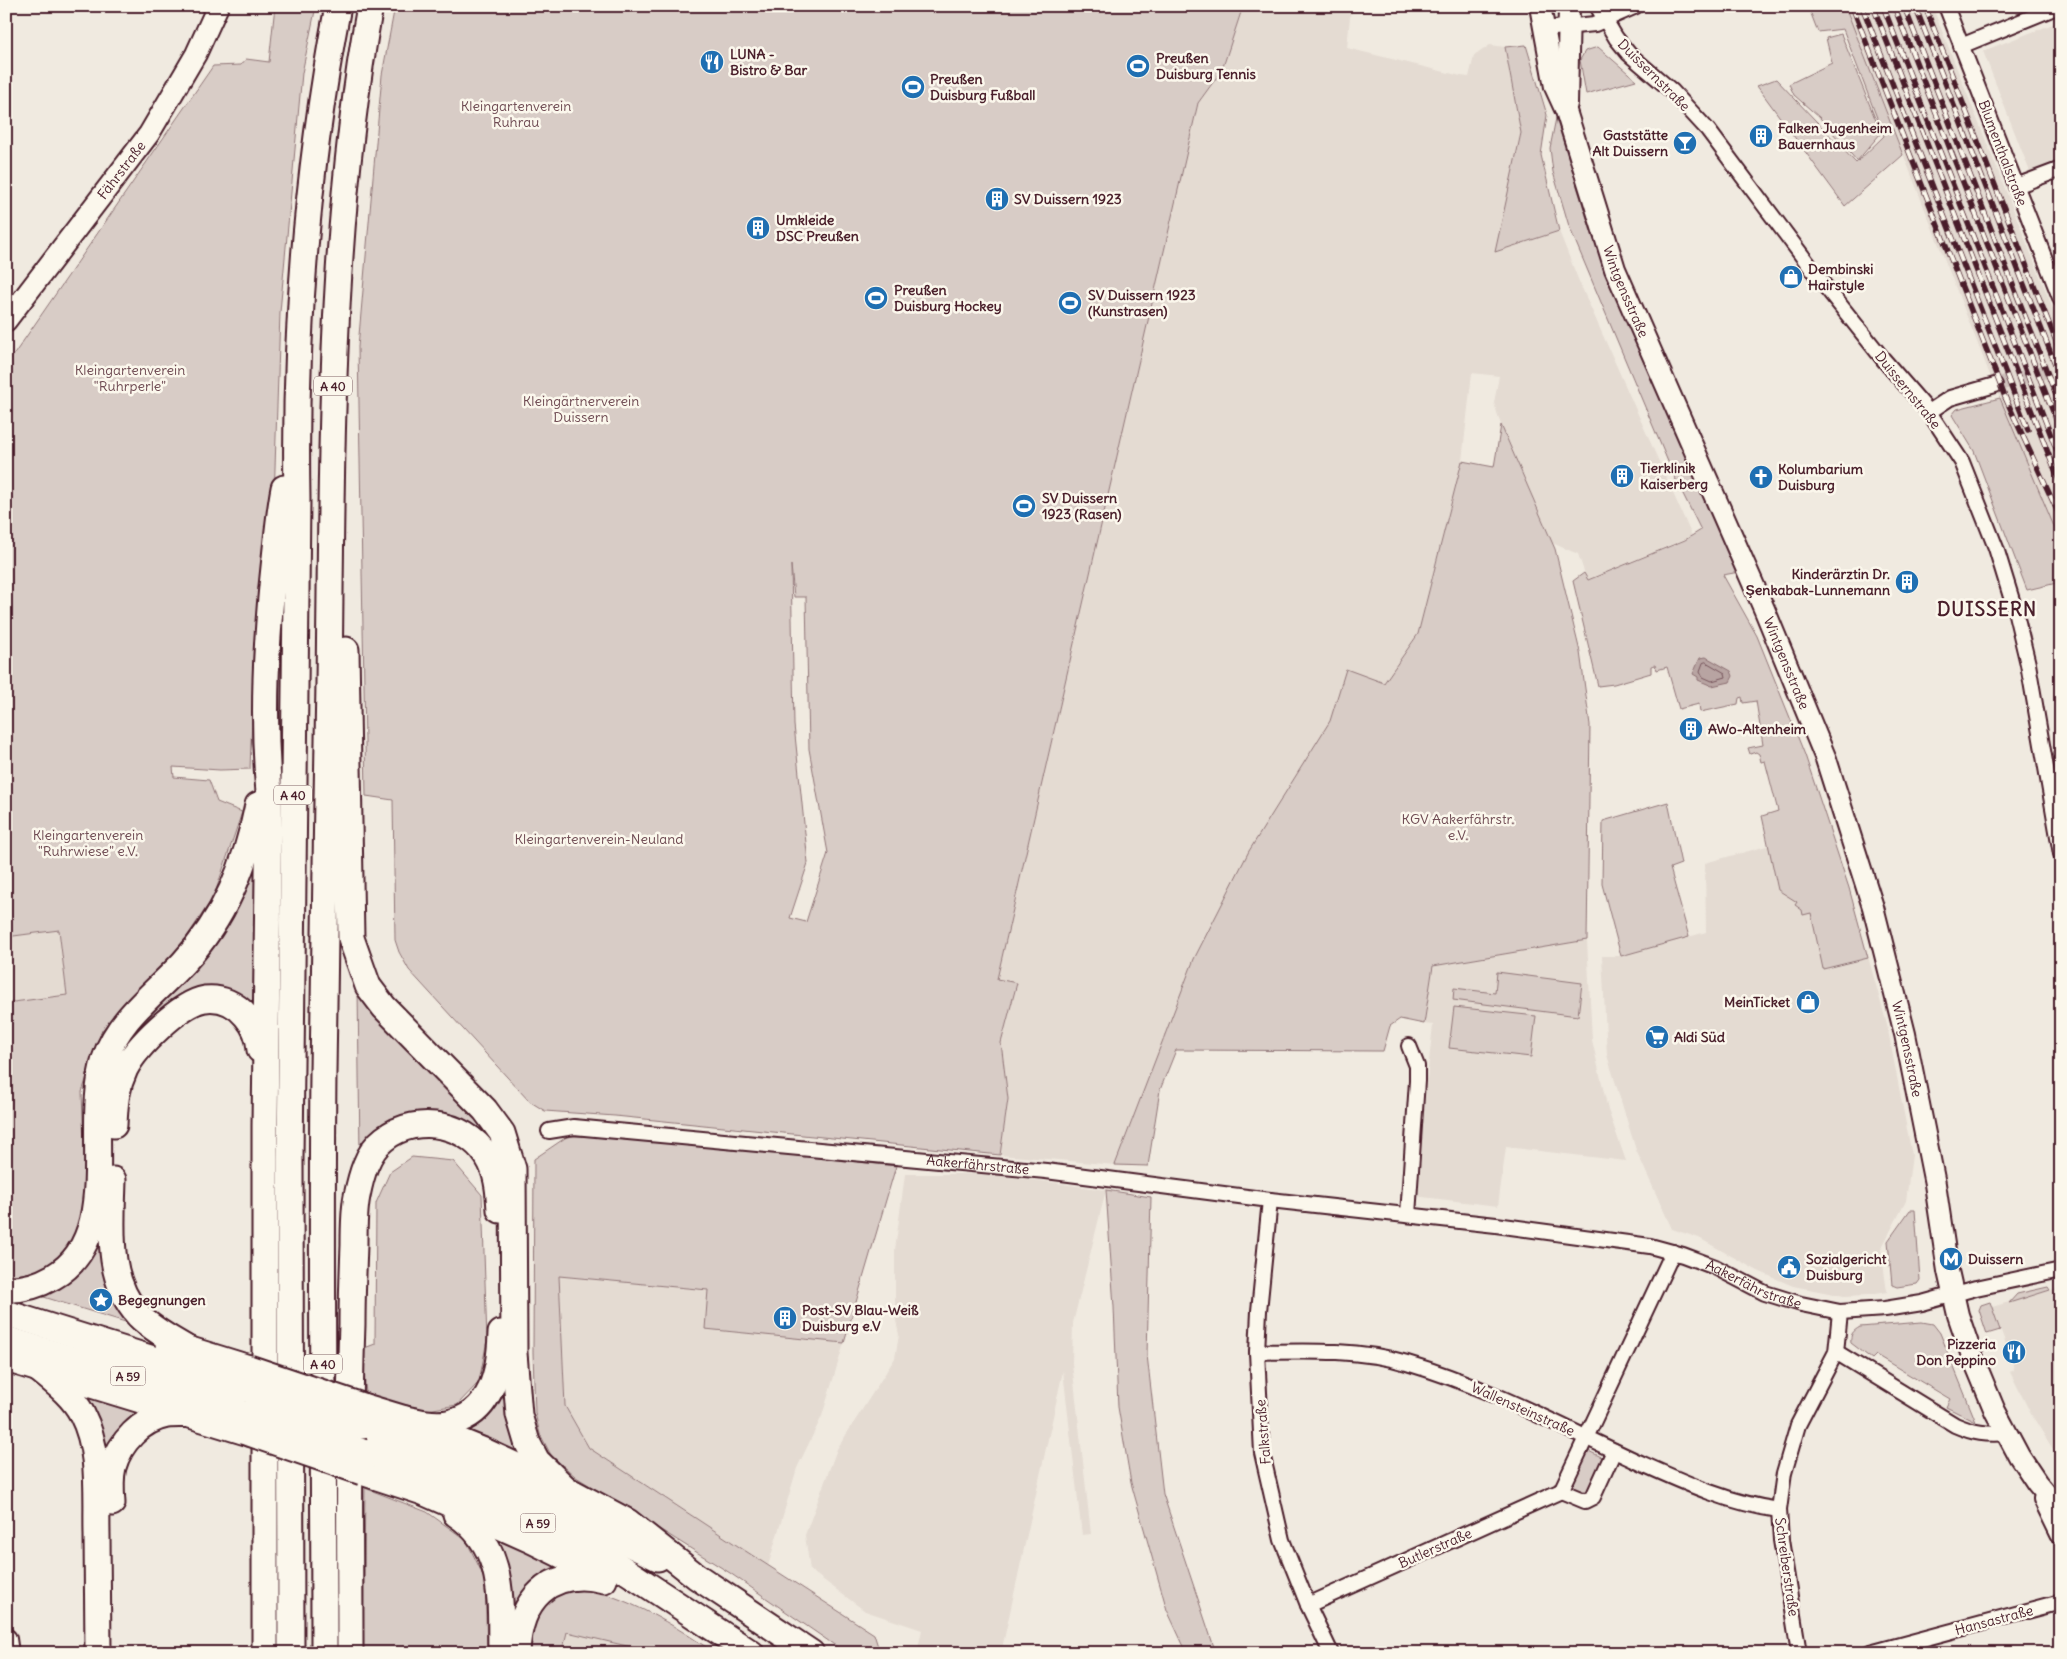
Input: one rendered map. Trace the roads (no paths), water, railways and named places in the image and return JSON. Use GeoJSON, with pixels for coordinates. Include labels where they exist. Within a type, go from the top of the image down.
{"type":"FeatureCollection","features":[{"type":"Feature","properties":{"kind":"highway","name":"A 40"},"geometry":{"type":"LineString","coordinates":[[291,1653],[290,1159],[297,499],[296,432],[311,178],[338,6]]}},
{"type":"Feature","properties":{"kind":"highway","name":"A 40"},"geometry":{"type":"LineString","coordinates":[[324,1653],[323,1076],[331,436],[336,310],[351,136],[370,6]]}},
{"type":"Feature","properties":{"kind":"highway"},"geometry":{"type":"LineString","coordinates":[[265,1653],[265,1126],[269,792],[266,753],[269,616],[281,501],[296,432]]}},
{"type":"Feature","properties":{"kind":"highway"},"geometry":{"type":"LineString","coordinates":[[330,590],[345,616],[351,938],[368,986],[384,1007],[485,1110],[502,1133],[513,1169],[514,1353],[519,1415],[527,1442],[538,1461],[566,1489]]}},
{"type":"Feature","properties":{"kind":"highway"},"geometry":{"type":"LineString","coordinates":[[6,1290],[33,1286],[58,1274],[71,1264],[81,1251],[88,1237],[93,1224],[96,1196],[98,1096],[106,1058],[119,1030],[184,962],[207,934],[224,907],[238,878],[252,835],[266,753]]}},
{"type":"Feature","properties":{"kind":"highway"},"geometry":{"type":"LineString","coordinates":[[249,1401],[184,1347],[157,1331],[139,1316],[119,1283],[115,1268],[112,1226],[115,1094],[126,1068],[135,1054],[166,1023],[185,1008],[205,999],[225,1001],[239,1008],[251,1022],[260,1037],[265,1126]]}},
{"type":"Feature","properties":{"kind":"highway"},"geometry":{"type":"LineString","coordinates":[[323,1076],[330,1212],[350,1382]]}},
{"type":"Feature","properties":{"kind":"highway"},"geometry":{"type":"LineString","coordinates":[[350,1653],[350,1382],[356,1205],[365,1163],[384,1139],[408,1127],[430,1123],[455,1129],[475,1142],[490,1162],[499,1189],[500,1355],[495,1381],[483,1402],[468,1415],[448,1423],[428,1424],[405,1419],[362,1416]]}},
{"type":"Feature","properties":{"kind":"highway","name":"A 59"},"geometry":{"type":"LineString","coordinates":[[6,1313],[46,1325],[249,1401],[362,1462],[432,1475],[512,1509],[608,1559],[751,1653]]}},
{"type":"Feature","properties":{"kind":"highway"},"geometry":{"type":"LineString","coordinates":[[46,1325],[161,1341],[184,1347]]}},
{"type":"Feature","properties":{"kind":"highway","name":"A 59"},"geometry":{"type":"LineString","coordinates":[[6,1339],[249,1401],[362,1416],[439,1455],[521,1491],[696,1576],[811,1653]]}},
{"type":"Feature","properties":{"kind":"highway"},"geometry":{"type":"LineString","coordinates":[[6,1359],[191,1414]]}},
{"type":"Feature","properties":{"kind":"highway"},"geometry":{"type":"LineString","coordinates":[[37,1368],[59,1385],[74,1402],[81,1413],[93,1442],[96,1480],[98,1653]]}},
{"type":"Feature","properties":{"kind":"highway"},"geometry":{"type":"LineString","coordinates":[[114,1653],[111,1481],[113,1468],[124,1443],[143,1425],[167,1415],[191,1414],[249,1401]]}},
{"type":"Feature","properties":{"kind":"highway"},"geometry":{"type":"LineString","coordinates":[[405,1419],[484,1451],[566,1489],[628,1522],[696,1576]]}},
{"type":"Feature","properties":{"kind":"highway"},"geometry":{"type":"LineString","coordinates":[[362,1462],[700,1620]]}},
{"type":"Feature","properties":{"kind":"highway"},"geometry":{"type":"LineString","coordinates":[[423,1492],[464,1519],[484,1539],[494,1561],[500,1591],[501,1653]]}},
{"type":"Feature","properties":{"kind":"highway"},"geometry":{"type":"LineString","coordinates":[[517,1653],[518,1639],[524,1615],[535,1596],[548,1586],[560,1580],[594,1577],[618,1583]]}},
{"type":"Feature","properties":{"kind":"highway"},"geometry":{"type":"LineString","coordinates":[[258,1653],[264,1626]]}},
{"type":"Feature","properties":{"kind":"main road","name":"Fährstraße"},"geometry":{"type":"LineString","coordinates":[[6,321],[149,134],[196,54],[218,6]]}},
{"type":"Feature","properties":{"kind":"main road","name":"Wintgensstraße"},"geometry":{"type":"LineString","coordinates":[[1540,6],[1556,28]]}},
{"type":"Feature","properties":{"kind":"main road","name":"Wintgensstraße"},"geometry":{"type":"LineString","coordinates":[[1569,6],[1556,28],[1555,87],[1566,111],[1615,269],[1765,611],[1826,759],[1873,907],[1906,1034],[1935,1184],[1953,1294]]}},
{"type":"Feature","properties":{"kind":"main road"},"geometry":{"type":"LineString","coordinates":[[1953,1294],[1971,1353],[1995,1411],[2037,1483],[2061,1534]]}},
{"type":"Feature","properties":{"kind":"main road"},"geometry":{"type":"LineString","coordinates":[[2037,1483],[2061,1511]]}},
{"type":"Feature","properties":{"kind":"main road"},"geometry":{"type":"LineString","coordinates":[[6,1639],[8,1653]]}},
{"type":"Feature","properties":{"kind":"street","name":"Duissernstraße"},"geometry":{"type":"LineString","coordinates":[[1597,6],[1616,38],[1629,54],[1672,91],[1708,130],[1821,281],[1883,359],[1929,412],[1962,462],[1996,548],[2009,588],[2028,664],[2061,854]]}},
{"type":"Feature","properties":{"kind":"street"},"geometry":{"type":"LineString","coordinates":[[1556,28],[1595,24],[1636,6]]}},
{"type":"Feature","properties":{"kind":"street","name":"Blumenthalstraße"},"geometry":{"type":"LineString","coordinates":[[1946,6],[2061,300]]}},
{"type":"Feature","properties":{"kind":"street"},"geometry":{"type":"LineString","coordinates":[[1961,46],[2059,6]]}},
{"type":"Feature","properties":{"kind":"street"},"geometry":{"type":"LineString","coordinates":[[2016,186],[2061,169]]}},
{"type":"Feature","properties":{"kind":"street"},"geometry":{"type":"LineString","coordinates":[[1929,412],[1950,398],[1995,385]]}},
{"type":"Feature","properties":{"kind":"street"},"geometry":{"type":"LineString","coordinates":[[1408,1215],[1418,1081],[1417,1066],[1409,1046]]}},
{"type":"Feature","properties":{"kind":"street","name":"Aakerfährstraße"},"geometry":{"type":"LineString","coordinates":[[549,1131],[574,1127],[1046,1171],[1650,1246],[1715,1267],[1764,1293],[1801,1304],[1840,1312],[1885,1309],[1922,1303],[1976,1288],[2061,1270]]}},
{"type":"Feature","properties":{"kind":"street","name":"Falkstraße"},"geometry":{"type":"LineString","coordinates":[[1270,1200],[1258,1311],[1257,1352],[1262,1453],[1282,1540],[1308,1605],[1331,1653]]}},
{"type":"Feature","properties":{"kind":"street"},"geometry":{"type":"LineString","coordinates":[[1614,1451],[1593,1497],[1585,1501],[1562,1490],[1672,1252]]}},
{"type":"Feature","properties":{"kind":"street","name":"Schreiberstraße"},"geometry":{"type":"LineString","coordinates":[[1799,1653],[1792,1596],[1781,1540],[1779,1510],[1784,1473],[1798,1425],[1836,1352],[1840,1312]]}},
{"type":"Feature","properties":{"kind":"street","name":"Wallensteinstraße"},"geometry":{"type":"LineString","coordinates":[[1257,1352],[1320,1351],[1351,1353],[1406,1362],[1467,1384],[1692,1486],[1736,1501],[1779,1510]]}},
{"type":"Feature","properties":{"kind":"street"},"geometry":{"type":"LineString","coordinates":[[1836,1352],[1955,1425],[1970,1432],[1987,1435],[2007,1433]]}},
{"type":"Feature","properties":{"kind":"street","name":"Butlerstraße"},"geometry":{"type":"LineString","coordinates":[[1308,1605],[1562,1490]]}},
{"type":"Feature","properties":{"kind":"street","name":"Hansastraße"},"geometry":{"type":"LineString","coordinates":[[1870,1653],[2061,1602]]}},
{"type":"Feature","properties":{"kind":"water"},"geometry":{"type":"Polygon","coordinates":[[[1706,657],[1731,671],[1733,676],[1730,682],[1712,686],[1698,680],[1698,677],[1693,674],[1700,658],[1706,657]]]}},
{"type":"Feature","properties":{"kind":"tunnel"},"geometry":{"type":"LineString","coordinates":[[1995,385],[2061,367]]}},
{"type":"Feature","properties":{"kind":"railway"},"geometry":{"type":"LineString","coordinates":[[1852,6],[2005,397],[2061,519]]}},
{"type":"Feature","properties":{"kind":"railway"},"geometry":{"type":"LineString","coordinates":[[1862,6],[2028,430]]}},
{"type":"Feature","properties":{"kind":"railway"},"geometry":{"type":"LineString","coordinates":[[1873,6],[2061,486]]}},
{"type":"Feature","properties":{"kind":"railway"},"geometry":{"type":"LineString","coordinates":[[1883,6],[2061,461]]}},
{"type":"Feature","properties":{"kind":"railway"},"geometry":{"type":"LineString","coordinates":[[1894,6],[2061,432]]}},
{"type":"Feature","properties":{"kind":"railway"},"geometry":{"type":"LineString","coordinates":[[1904,6],[2061,408]]}},
{"type":"Feature","properties":{"kind":"railway"},"geometry":{"type":"LineString","coordinates":[[1915,6],[2061,379]]}},
{"type":"Feature","properties":{"kind":"railway"},"geometry":{"type":"LineString","coordinates":[[1925,6],[2061,354]]}},
{"type":"Feature","properties":{"kind":"place","name":"LUNA - Bistro & Bar"},"geometry":{"type":"Point","coordinates":[712,62]}},
{"type":"Feature","properties":{"kind":"place","name":"Preußen Duisburg Tennis"},"geometry":{"type":"Point","coordinates":[1138,66]}},
{"type":"Feature","properties":{"kind":"place","name":"Preußen Duisburg Fußball"},"geometry":{"type":"Point","coordinates":[913,87]}},
{"type":"Feature","properties":{"kind":"place","name":"Falken Jugenheim Bauernhaus"},"geometry":{"type":"Point","coordinates":[1761,136]}},
{"type":"Feature","properties":{"kind":"place","name":"Gaststätte Alt Duissern"},"geometry":{"type":"Point","coordinates":[1685,143]}},
{"type":"Feature","properties":{"kind":"place","name":"SV Duissern 1923"},"geometry":{"type":"Point","coordinates":[997,199]}},
{"type":"Feature","properties":{"kind":"place","name":"Umkleide DSC Preußen"},"geometry":{"type":"Point","coordinates":[758,228]}},
{"type":"Feature","properties":{"kind":"place","name":"Dembinski Hairstyle"},"geometry":{"type":"Point","coordinates":[1791,277]}},
{"type":"Feature","properties":{"kind":"place","name":"Preußen Duisburg Hockey"},"geometry":{"type":"Point","coordinates":[876,298]}},
{"type":"Feature","properties":{"kind":"place","name":"SV Duissern 1923 (Kunstrasen)"},"geometry":{"type":"Point","coordinates":[1070,303]}},
{"type":"Feature","properties":{"kind":"place","name":"Tierklinik Kaiserberg"},"geometry":{"type":"Point","coordinates":[1622,476]}},
{"type":"Feature","properties":{"kind":"place","name":"Kolumbarium Duisburg"},"geometry":{"type":"Point","coordinates":[1761,477]}},
{"type":"Feature","properties":{"kind":"place","name":"SV Duissern 1923 (Rasen)"},"geometry":{"type":"Point","coordinates":[1024,506]}},
{"type":"Feature","properties":{"kind":"place","name":"Kinderärztin Dr. Şenkabak-Lunnemann"},"geometry":{"type":"Point","coordinates":[1907,582]}},
{"type":"Feature","properties":{"kind":"place","name":"AWo-Altenheim"},"geometry":{"type":"Point","coordinates":[1691,729]}},
{"type":"Feature","properties":{"kind":"place","name":"MeinTicket"},"geometry":{"type":"Point","coordinates":[1808,1002]}},
{"type":"Feature","properties":{"kind":"place","name":"Aldi Süd"},"geometry":{"type":"Point","coordinates":[1657,1037]}},
{"type":"Feature","properties":{"kind":"place","name":"Duissern"},"geometry":{"type":"Point","coordinates":[1951,1259]}},
{"type":"Feature","properties":{"kind":"place","name":"Sozialgericht Duisburg"},"geometry":{"type":"Point","coordinates":[1789,1267]}},
{"type":"Feature","properties":{"kind":"place","name":"Begegnungen"},"geometry":{"type":"Point","coordinates":[101,1300]}},
{"type":"Feature","properties":{"kind":"place","name":"Post-SV Blau-Weiß Duisburg e.V"},"geometry":{"type":"Point","coordinates":[785,1318]}},
{"type":"Feature","properties":{"kind":"place","name":"Pizzeria Don Peppino"},"geometry":{"type":"Point","coordinates":[2014,1352]}},
{"type":"Feature","properties":{"kind":"district","name":"DUISSERN"},"geometry":{"type":"Point","coordinates":[1987,609]}},
{"type":"Feature","properties":{"kind":"park label","name":"Kleingartenverein Ruhrau"},"geometry":{"type":"Point","coordinates":[516,114]}},
{"type":"Feature","properties":{"kind":"park label","name":"Kleingartenverein \"Ruhrperle\""},"geometry":{"type":"Point","coordinates":[130,378]}},
{"type":"Feature","properties":{"kind":"park label","name":"Kleingärtnerverein Duissern"},"geometry":{"type":"Point","coordinates":[581,410]}},
{"type":"Feature","properties":{"kind":"park label","name":"KGV Aakerfährstr. e.V."},"geometry":{"type":"Point","coordinates":[1458,828]}},
{"type":"Feature","properties":{"kind":"park label","name":"Kleingartenverein-Neuland"},"geometry":{"type":"Point","coordinates":[599,839]}},
{"type":"Feature","properties":{"kind":"park label","name":"Kleingartenverein \"Ruhrwiese\" e.V."},"geometry":{"type":"Point","coordinates":[88,844]}}]}
